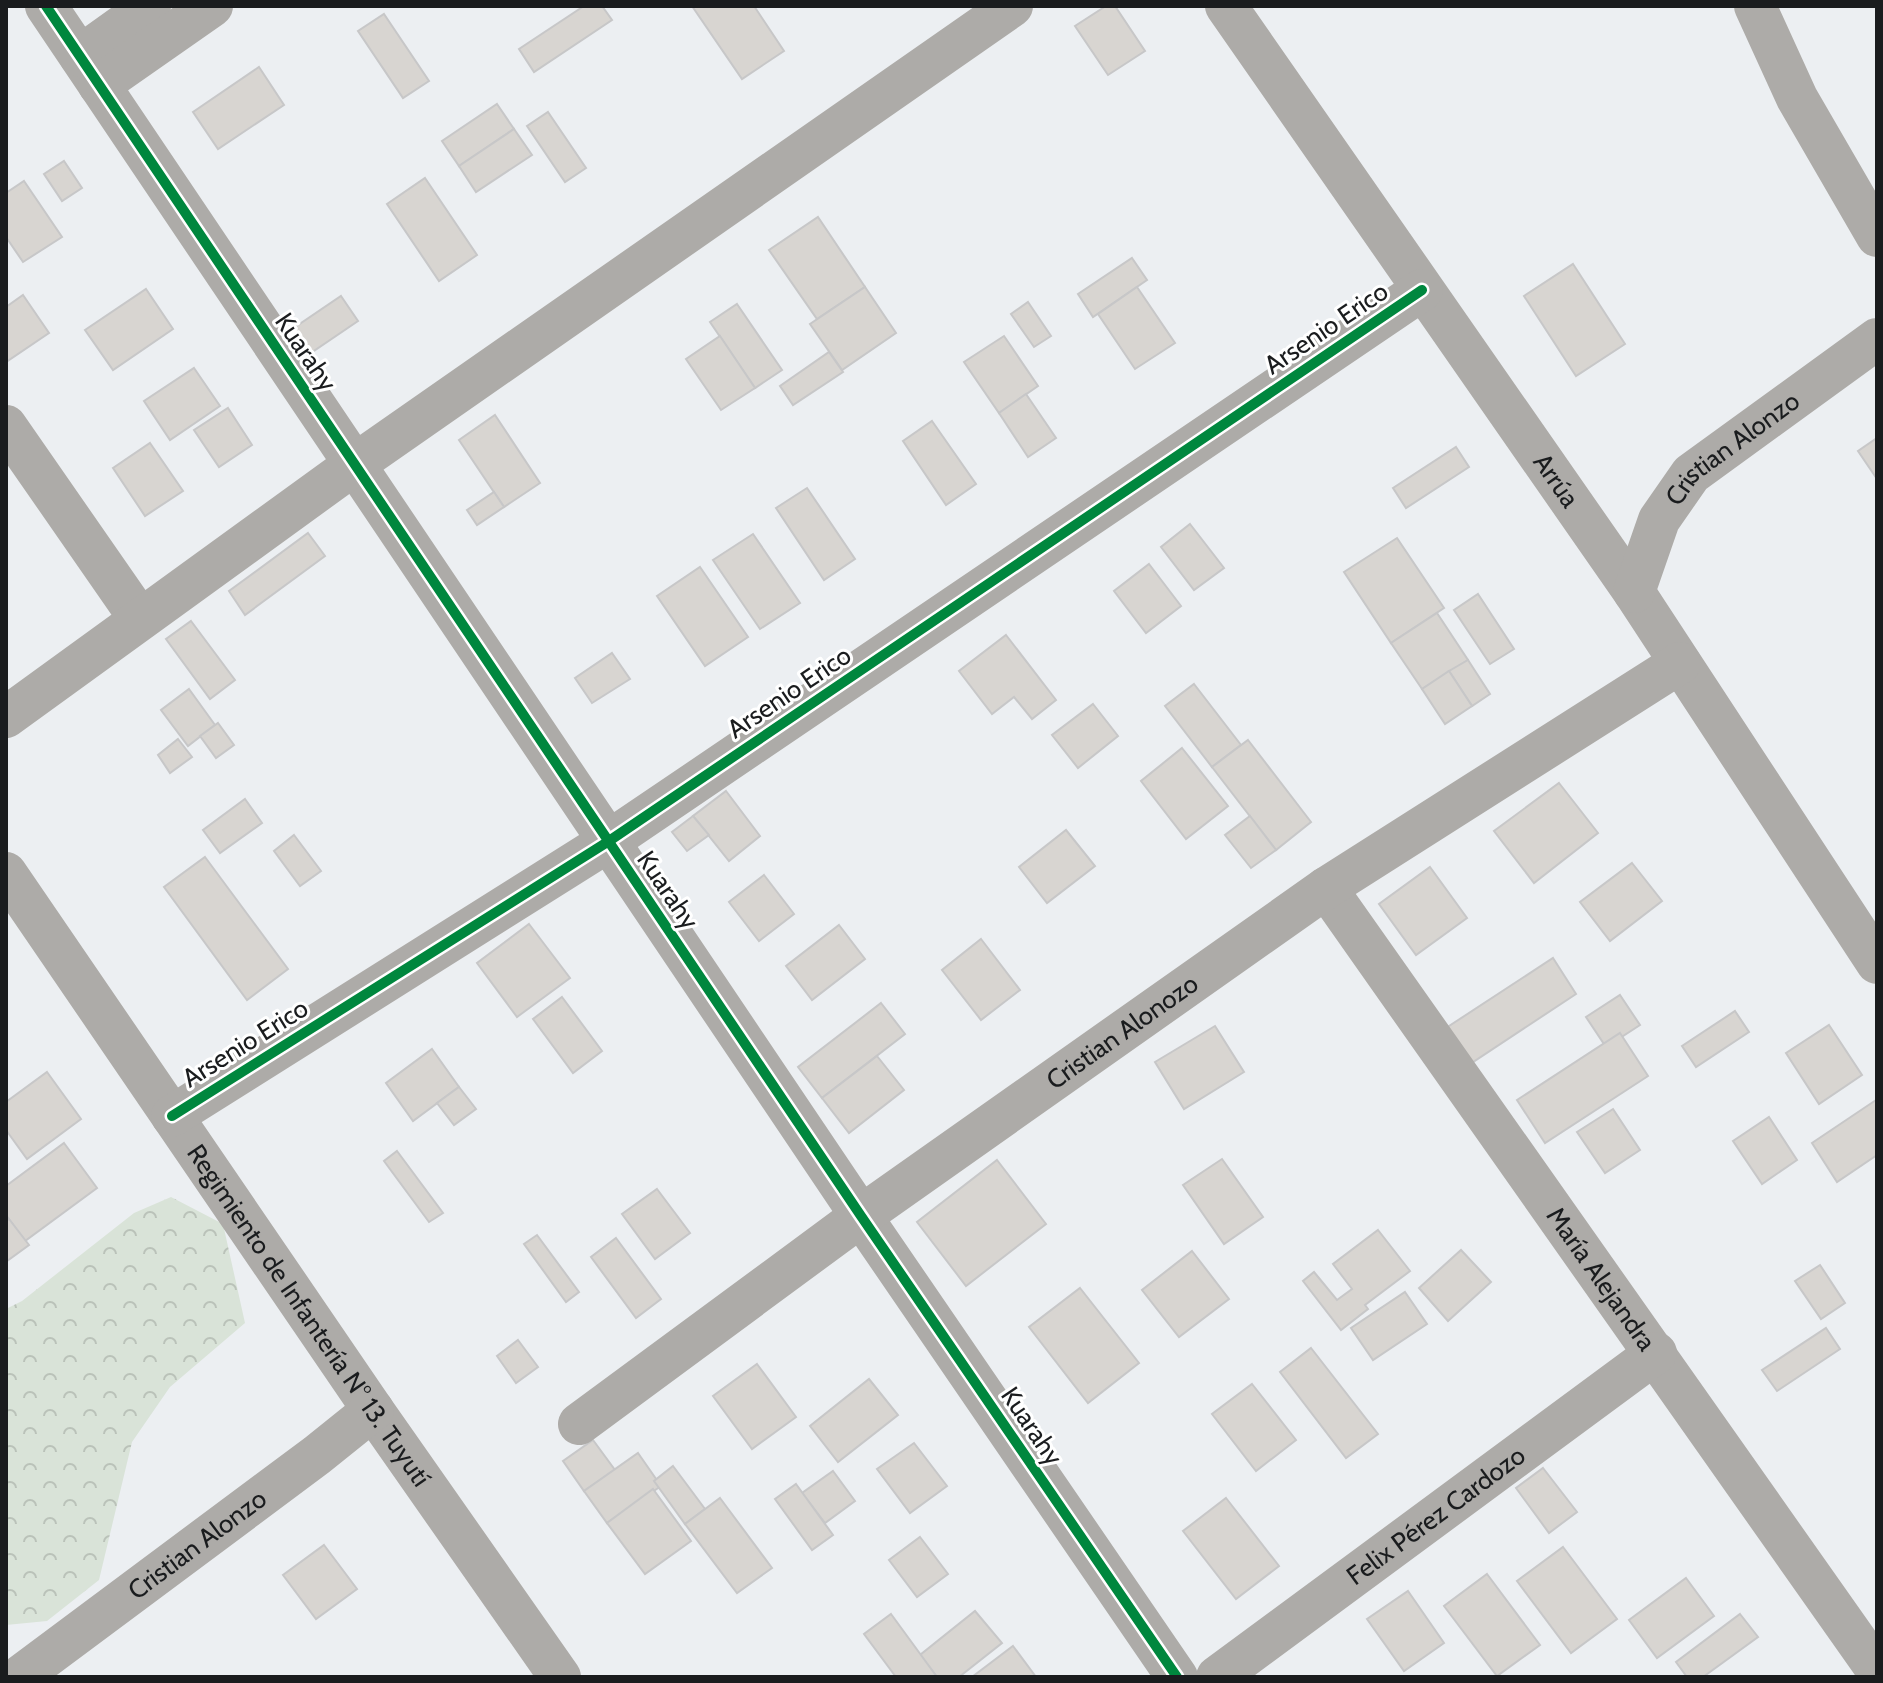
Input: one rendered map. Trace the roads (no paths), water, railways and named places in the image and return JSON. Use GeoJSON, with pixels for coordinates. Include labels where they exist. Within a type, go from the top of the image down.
{"type":"FeatureCollection","features":[{"type":"Feature","properties":{"kind":"street","name":"Kuarahy"},"geometry":{"type":"LineString","coordinates":[[46,6],[861,1216],[1177,1677]]}},
{"type":"Feature","properties":{"kind":"street"},"geometry":{"type":"LineString","coordinates":[[89,71],[150,6]]}},
{"type":"Feature","properties":{"kind":"street"},"geometry":{"type":"LineString","coordinates":[[89,71],[212,6]]}},
{"type":"Feature","properties":{"kind":"street"},"geometry":{"type":"LineString","coordinates":[[6,717],[355,464],[1012,6]]}},
{"type":"Feature","properties":{"kind":"street","name":"Arrúa"},"geometry":{"type":"LineString","coordinates":[[1226,6],[1634,592],[1877,963]]}},
{"type":"Feature","properties":{"kind":"street"},"geometry":{"type":"LineString","coordinates":[[1755,6],[1797,98],[1877,236]]}},
{"type":"Feature","properties":{"kind":"street","name":"Arsenio Erico"},"geometry":{"type":"LineString","coordinates":[[172,1116],[609,841],[1422,290]]}},
{"type":"Feature","properties":{"kind":"street","name":"Cristian Alonzo"},"geometry":{"type":"LineString","coordinates":[[1634,592],[1659,520],[1691,474],[1877,339]]}},
{"type":"Feature","properties":{"kind":"street"},"geometry":{"type":"LineString","coordinates":[[6,426],[140,619]]}},
{"type":"Feature","properties":{"kind":"street","name":"Cristian Alonozo"},"geometry":{"type":"LineString","coordinates":[[579,1424],[861,1216],[1326,888],[1680,663]]}},
{"type":"Feature","properties":{"kind":"street","name":"Regimiento de Infantería N° 13. Tuyutí"},"geometry":{"type":"LineString","coordinates":[[6,873],[373,1410],[560,1677]]}},
{"type":"Feature","properties":{"kind":"street","name":"María Alejandra"},"geometry":{"type":"LineString","coordinates":[[1326,888],[1877,1670]]}},
{"type":"Feature","properties":{"kind":"street","name":"Felix Pérez Cardozo"},"geometry":{"type":"LineString","coordinates":[[1217,1677],[1656,1353]]}},
{"type":"Feature","properties":{"kind":"street","name":"Cristian Alonzo"},"geometry":{"type":"LineString","coordinates":[[19,1677],[373,1410]]}}]}
